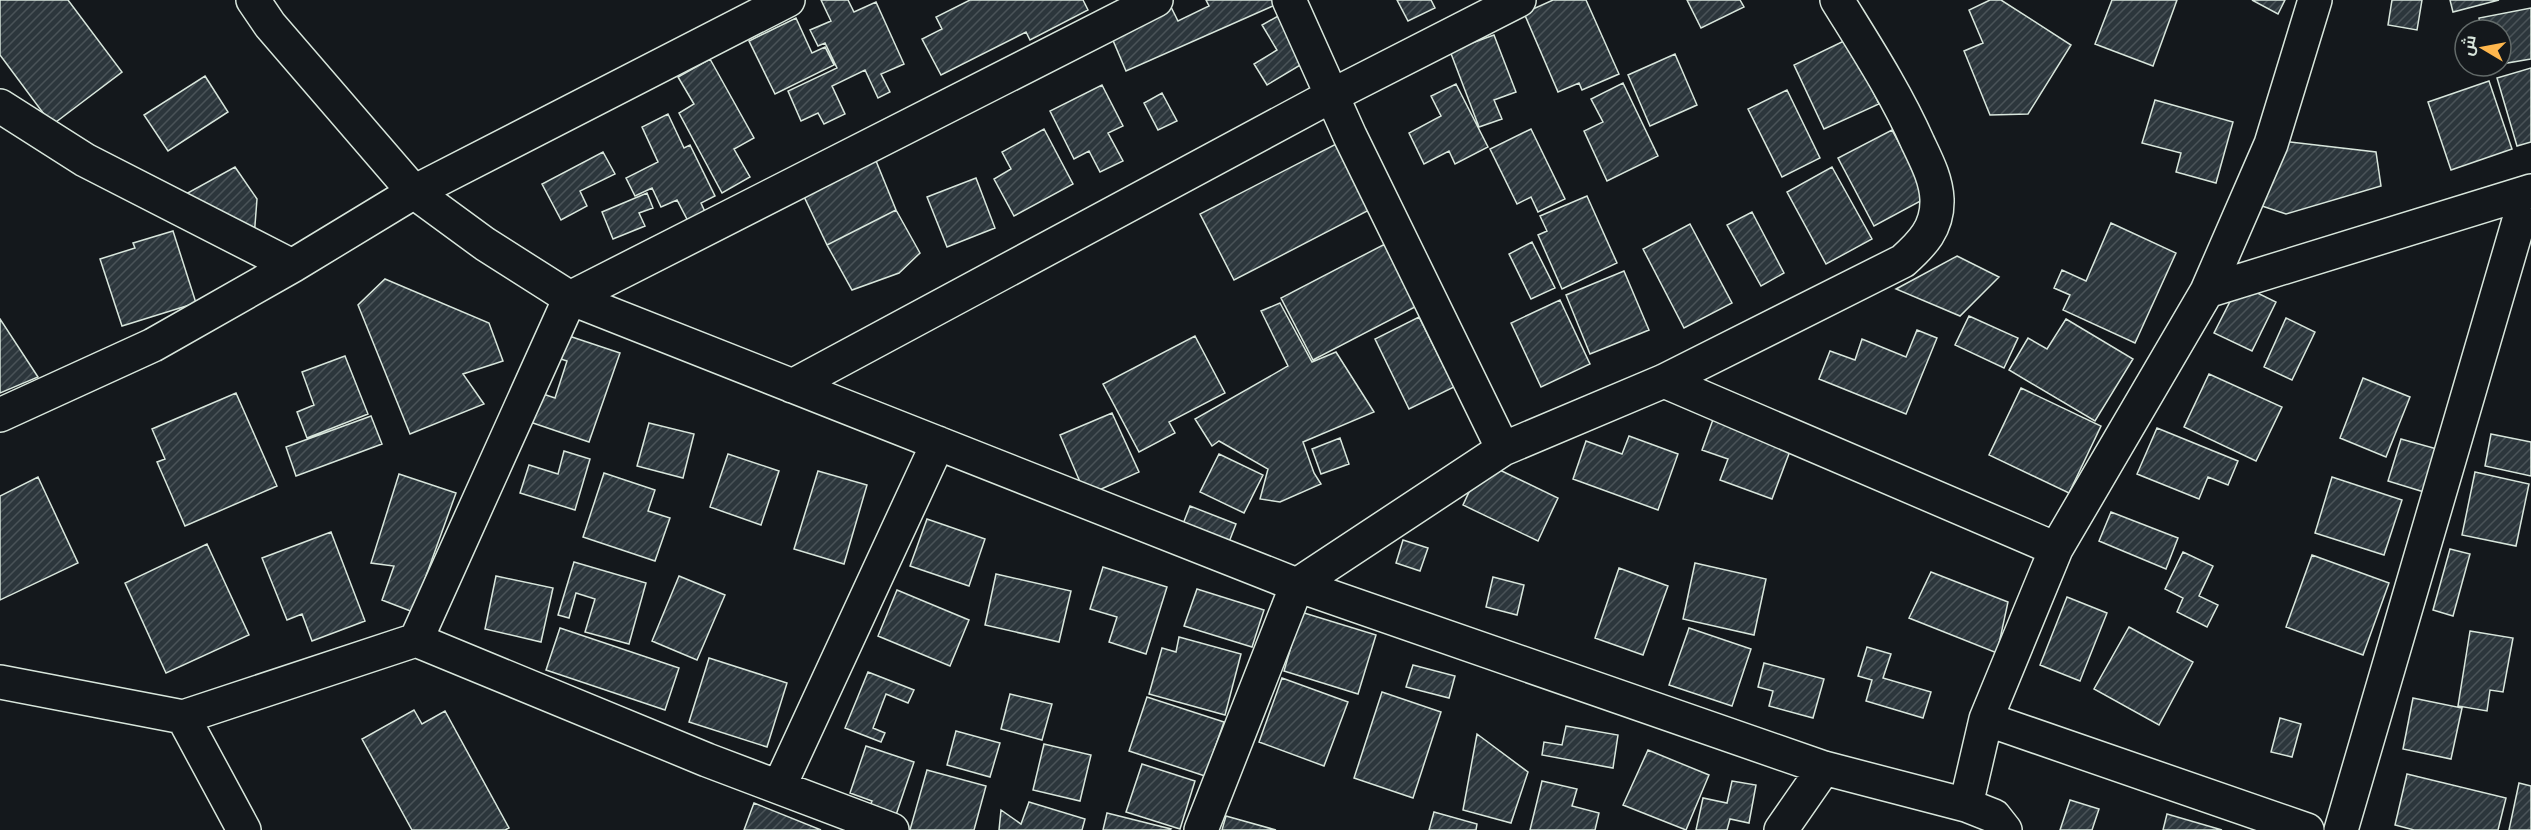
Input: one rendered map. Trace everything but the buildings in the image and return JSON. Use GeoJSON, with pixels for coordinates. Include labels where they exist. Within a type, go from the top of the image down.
{"type":"FeatureCollection","features":[{"type":"Feature","properties":{"kind":"street"},"geometry":{"type":"LineString","coordinates":[[253,0],[270,24],[414,192],[485,244],[570,298],[636,322],[1297,585],[1824,768],[1966,805],[1994,816],[2005,830]]}},
{"type":"Feature","properties":{"kind":"street"},"geometry":{"type":"LineString","coordinates":[[0,415],[153,345],[292,266],[414,192],[788,0]]}},
{"type":"Feature","properties":{"kind":"street"},"geometry":{"type":"LineString","coordinates":[[416,640],[570,298],[1156,0]]}},
{"type":"Feature","properties":{"kind":"street"},"geometry":{"type":"LineString","coordinates":[[1289,0],[1331,96],[1503,448]]}},
{"type":"Feature","properties":{"kind":"street"},"geometry":{"type":"LineString","coordinates":[[792,386],[1331,96],[1519,0]]}},
{"type":"Feature","properties":{"kind":"street"},"geometry":{"type":"LineString","coordinates":[[1201,830],[1297,585],[1503,448],[1664,381],[1903,261],[1924,243],[1932,224],[1937,202],[1935,179],[1900,102],[1837,0]]}},
{"type":"Feature","properties":{"kind":"street"},"geometry":{"type":"LineString","coordinates":[[1966,805],[1986,719],[2056,549],[2207,291],[2271,144],[2315,0]]}},
{"type":"Feature","properties":{"kind":"street"},"geometry":{"type":"LineString","coordinates":[[0,105],[85,160],[292,266]]}},
{"type":"Feature","properties":{"kind":"street"},"geometry":{"type":"LineString","coordinates":[[2207,291],[2529,192]]}},
{"type":"Feature","properties":{"kind":"street"},"geometry":{"type":"LineString","coordinates":[[2341,830],[2529,192]]}},
{"type":"Feature","properties":{"kind":"street"},"geometry":{"type":"LineString","coordinates":[[1664,381],[2056,549]]}},
{"type":"Feature","properties":{"kind":"street"},"geometry":{"type":"LineString","coordinates":[[779,787],[938,443]]}},
{"type":"Feature","properties":{"kind":"street"},"geometry":{"type":"LineString","coordinates":[[0,682],[183,717],[416,640],[779,787],[892,830]]}},
{"type":"Feature","properties":{"kind":"street"},"geometry":{"type":"LineString","coordinates":[[183,717],[244,830]]}},
{"type":"Feature","properties":{"kind":"street"},"geometry":{"type":"LineString","coordinates":[[1986,719],[2307,830]]}},
{"type":"Feature","properties":{"kind":"street"},"geometry":{"type":"LineString","coordinates":[[1781,830],[1824,768]]}}]}
